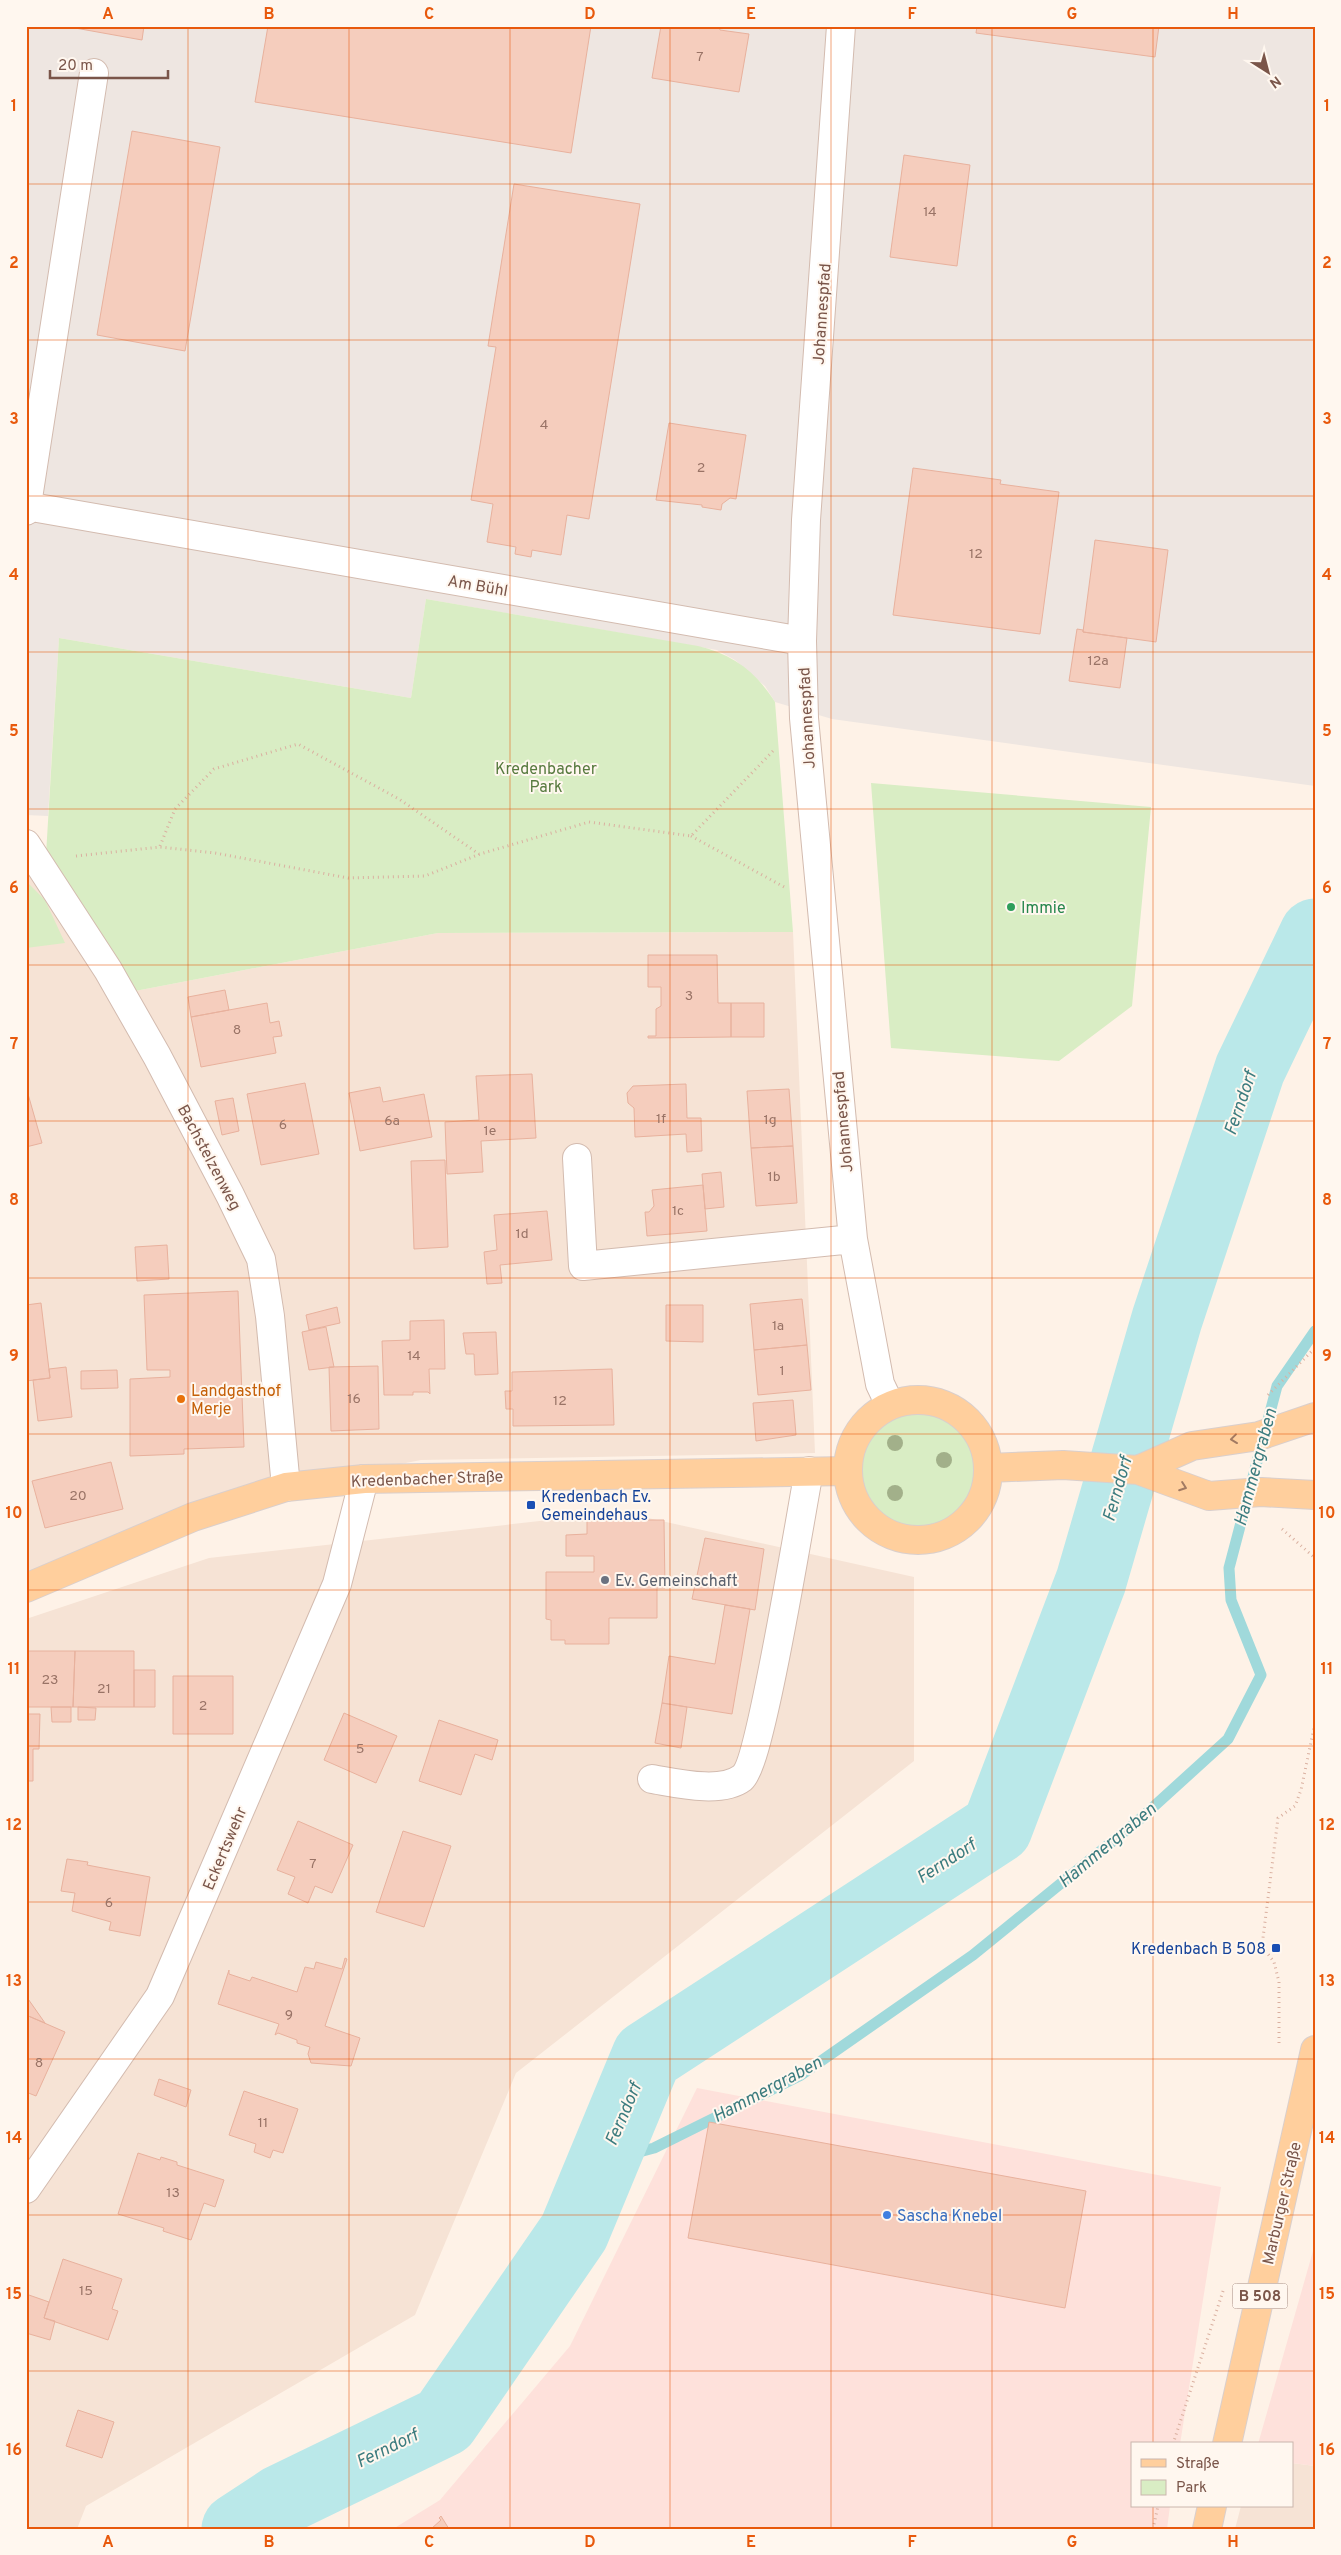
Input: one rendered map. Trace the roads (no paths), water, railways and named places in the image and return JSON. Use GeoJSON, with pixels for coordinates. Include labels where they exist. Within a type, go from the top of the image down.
{"type":"FeatureCollection","features":[{"type":"Feature","properties":{"kind":"main road"},"geometry":{"type":"LineString","coordinates":[[918,1399],[941,1403],[957,1411],[979,1434],[988,1468],[985,1489],[979,1504],[968,1518],[955,1529],[938,1537],[920,1539],[900,1538],[882,1530],[867,1518],[855,1502],[849,1487],[847,1471],[850,1450],[859,1432],[873,1416],[890,1404],[918,1399]]}},
{"type":"Feature","properties":{"kind":"main road"},"geometry":{"type":"LineString","coordinates":[[1138,1470],[1192,1446],[1258,1436],[1315,1417]]}},
{"type":"Feature","properties":{"kind":"main road"},"geometry":{"type":"LineString","coordinates":[[988,1468],[1063,1465],[1138,1470],[1209,1496],[1262,1492],[1315,1495]]}},
{"type":"Feature","properties":{"kind":"main road","name":"Kredenbacher Straße"},"geometry":{"type":"LineString","coordinates":[[26,1588],[193,1517],[286,1487],[364,1479],[808,1470],[847,1471]]}},
{"type":"Feature","properties":{"kind":"main road","name":"Marburger Straße"},"geometry":{"type":"LineString","coordinates":[[1227,2442],[1315,2050]]}},
{"type":"Feature","properties":{"kind":"main road"},"geometry":{"type":"LineString","coordinates":[[1207,2529],[1212,2508]]}},
{"type":"Feature","properties":{"kind":"street","name":"Johannespfad"},"geometry":{"type":"LineString","coordinates":[[841,26],[806,520],[802,641],[804,718],[853,1239],[880,1384],[890,1404]]}},
{"type":"Feature","properties":{"kind":"street"},"geometry":{"type":"LineString","coordinates":[[26,511],[94,73]]}},
{"type":"Feature","properties":{"kind":"street","name":"Am Bühl"},"geometry":{"type":"LineString","coordinates":[[26,506],[802,641]]}},
{"type":"Feature","properties":{"kind":"street","name":"Bachstelzenweg"},"geometry":{"type":"LineString","coordinates":[[31,852],[108,970],[230,1195],[261,1259],[270,1316],[286,1487]]}},
{"type":"Feature","properties":{"kind":"street"},"geometry":{"type":"LineString","coordinates":[[577,1158],[583,1266],[853,1239]]}},
{"type":"Feature","properties":{"kind":"street"},"geometry":{"type":"LineString","coordinates":[[652,1780],[715,1787],[742,1778],[750,1766],[765,1704],[808,1470]]}},
{"type":"Feature","properties":{"kind":"street","name":"Eckertswehr"},"geometry":{"type":"LineString","coordinates":[[26,2189],[160,1996],[338,1584],[364,1479]]}},
{"type":"Feature","properties":{"kind":"waterway","name":"Ferndorf"},"geometry":{"type":"LineString","coordinates":[[237,2529],[281,2500],[444,2421],[574,2232],[647,2056],[997,1828],[1091,1581],[1167,1319],[1250,1069],[1315,934]]}},
{"type":"Feature","properties":{"kind":"waterway","name":"Hammergraben"},"geometry":{"type":"LineString","coordinates":[[602,2162],[654,2148],[801,2075],[973,1955],[1140,1819],[1228,1739],[1261,1675],[1231,1600],[1229,1568],[1277,1386],[1315,1331]]}},
{"type":"Feature","properties":{"kind":"place","name":"Immie"},"geometry":{"type":"Point","coordinates":[1011,907]}},
{"type":"Feature","properties":{"kind":"place","name":"Landgasthof Merje"},"geometry":{"type":"Point","coordinates":[181,1399]}},
{"type":"Feature","properties":{"kind":"place","name":"Kredenbach Ev. Gemeindehaus"},"geometry":{"type":"Point","coordinates":[531,1505]}},
{"type":"Feature","properties":{"kind":"place","name":"Ev. Gemeinschaft"},"geometry":{"type":"Point","coordinates":[605,1580]}},
{"type":"Feature","properties":{"kind":"place","name":"Kredenbach B 508"},"geometry":{"type":"Point","coordinates":[1276,1948]}},
{"type":"Feature","properties":{"kind":"place","name":"Sascha Knebel"},"geometry":{"type":"Point","coordinates":[887,2215]}},
{"type":"Feature","properties":{"kind":"park label","name":"Kredenbacher Park"},"geometry":{"type":"Point","coordinates":[546,777]}}]}
